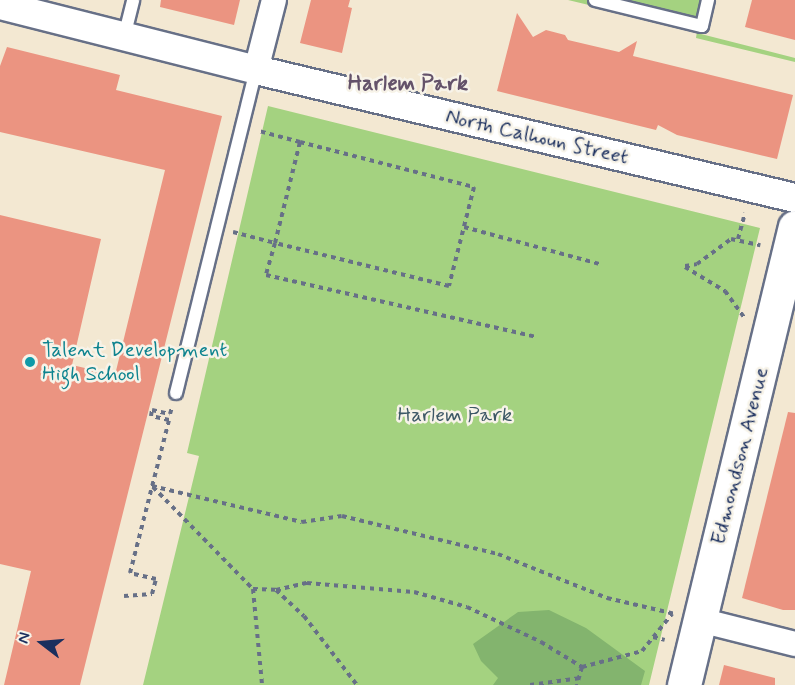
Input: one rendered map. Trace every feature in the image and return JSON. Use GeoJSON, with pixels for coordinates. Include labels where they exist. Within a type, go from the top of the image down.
{"type":"FeatureCollection","features":[{"type":"Feature","properties":{"kind":"main road","name":"Edmondson Avenue"},"geometry":{"type":"LineString","coordinates":[[684,685],[686,617],[795,227]]}},
{"type":"Feature","properties":{"kind":"street"},"geometry":{"type":"LineString","coordinates":[[256,70],[274,0]]}},
{"type":"Feature","properties":{"kind":"street","name":"North Calhoun Street"},"geometry":{"type":"LineString","coordinates":[[5,4],[256,70],[795,198]]}},
{"type":"Feature","properties":{"kind":"street"},"geometry":{"type":"LineString","coordinates":[[686,617],[795,644]]}},
{"type":"Feature","properties":{"kind":"lane"},"geometry":{"type":"LineString","coordinates":[[124,37],[133,0]]}},
{"type":"Feature","properties":{"kind":"lane"},"geometry":{"type":"LineString","coordinates":[[595,0],[702,26],[708,0]]}},
{"type":"Feature","properties":{"kind":"lane"},"geometry":{"type":"LineString","coordinates":[[176,393],[256,70]]}},
{"type":"Feature","properties":{"kind":"path"},"geometry":{"type":"LineString","coordinates":[[217,228],[449,286],[474,187],[242,127]]}},
{"type":"Feature","properties":{"kind":"path"},"geometry":{"type":"LineString","coordinates":[[300,142],[266,275],[536,338]]}},
{"type":"Feature","properties":{"kind":"path"},"geometry":{"type":"LineString","coordinates":[[738,239],[745,213]]}},
{"type":"Feature","properties":{"kind":"path"},"geometry":{"type":"LineString","coordinates":[[464,226],[599,264]]}},
{"type":"Feature","properties":{"kind":"path"},"geometry":{"type":"LineString","coordinates":[[744,317],[725,291],[685,266],[697,264],[731,239],[760,245]]}},
{"type":"Feature","properties":{"kind":"path"},"geometry":{"type":"LineString","coordinates":[[124,596],[152,594],[156,579],[130,573],[169,420],[151,416],[152,410],[170,414],[176,393]]}},
{"type":"Feature","properties":{"kind":"path"},"geometry":{"type":"LineString","coordinates":[[152,486],[253,589],[262,685]]}},
{"type":"Feature","properties":{"kind":"path"},"geometry":{"type":"LineString","coordinates":[[152,486],[302,522],[342,516],[498,554],[607,597],[645,607]]}},
{"type":"Feature","properties":{"kind":"path"},"geometry":{"type":"LineString","coordinates":[[253,589],[276,590],[307,583],[414,592],[466,607],[541,642],[582,667],[642,651],[653,637],[686,617]]}},
{"type":"Feature","properties":{"kind":"path"},"geometry":{"type":"LineString","coordinates":[[276,590],[304,616],[357,685]]}},
{"type":"Feature","properties":{"kind":"path"},"geometry":{"type":"LineString","coordinates":[[653,637],[665,639]]}},
{"type":"Feature","properties":{"kind":"path"},"geometry":{"type":"LineString","coordinates":[[578,685],[582,667]]}},
{"type":"Feature","properties":{"kind":"path"},"geometry":{"type":"LineString","coordinates":[[530,685],[581,678]]}},
{"type":"Feature","properties":{"kind":"green space"},"geometry":{"type":"Polygon","coordinates":[[[568,0],[709,0],[701,34],[795,58],[795,62],[696,38],[697,31],[568,0]]]}},
{"type":"Feature","properties":{"kind":"green space","name":"Harlem Park"},"geometry":{"type":"Polygon","coordinates":[[[268,106],[760,228],[649,685],[143,685],[199,456],[187,453],[268,106]]]}},
{"type":"Feature","properties":{"kind":"green space"},"geometry":{"type":"Polygon","coordinates":[[[549,610],[586,628],[645,671],[641,685],[493,685],[498,678],[481,661],[473,644],[518,612],[549,610]]]}},
{"type":"Feature","properties":{"kind":"building"},"geometry":{"type":"Polygon","coordinates":[[[161,0],[240,0],[234,25],[160,7],[161,0]]]}},
{"type":"Feature","properties":{"kind":"building"},"geometry":{"type":"Polygon","coordinates":[[[311,0],[350,0],[348,7],[352,8],[342,53],[300,43],[311,0]]]}},
{"type":"Feature","properties":{"kind":"building"},"geometry":{"type":"Polygon","coordinates":[[[752,0],[795,0],[795,40],[745,27],[752,0]]]}},
{"type":"Feature","properties":{"kind":"building"},"geometry":{"type":"Polygon","coordinates":[[[517,13],[533,37],[546,30],[565,35],[568,40],[619,52],[637,41],[633,56],[793,95],[777,159],[677,135],[658,125],[656,130],[497,91],[517,13]]]}},
{"type":"Feature","properties":{"kind":"building","name":"Talent Development High School"},"geometry":{"type":"Polygon","coordinates":[[[7,47],[120,75],[116,90],[222,116],[80,685],[4,685],[31,571],[0,564],[0,215],[101,239],[72,365],[115,375],[165,170],[0,132],[0,66],[7,47]]]}},
{"type":"Feature","properties":{"kind":"building"},"geometry":{"type":"Polygon","coordinates":[[[788,412],[795,413],[795,610],[783,610],[742,598],[788,412]]]}},
{"type":"Feature","properties":{"kind":"building"},"geometry":{"type":"Polygon","coordinates":[[[724,665],[775,678],[775,685],[719,685],[724,665]]]}},
{"type":"Feature","properties":{"kind":"place","name":"Talent Development High School"},"geometry":{"type":"Point","coordinates":[30,362]}},
{"type":"Feature","properties":{"kind":"district","name":"Harlem Park"},"geometry":{"type":"Point","coordinates":[408,85]}}]}
